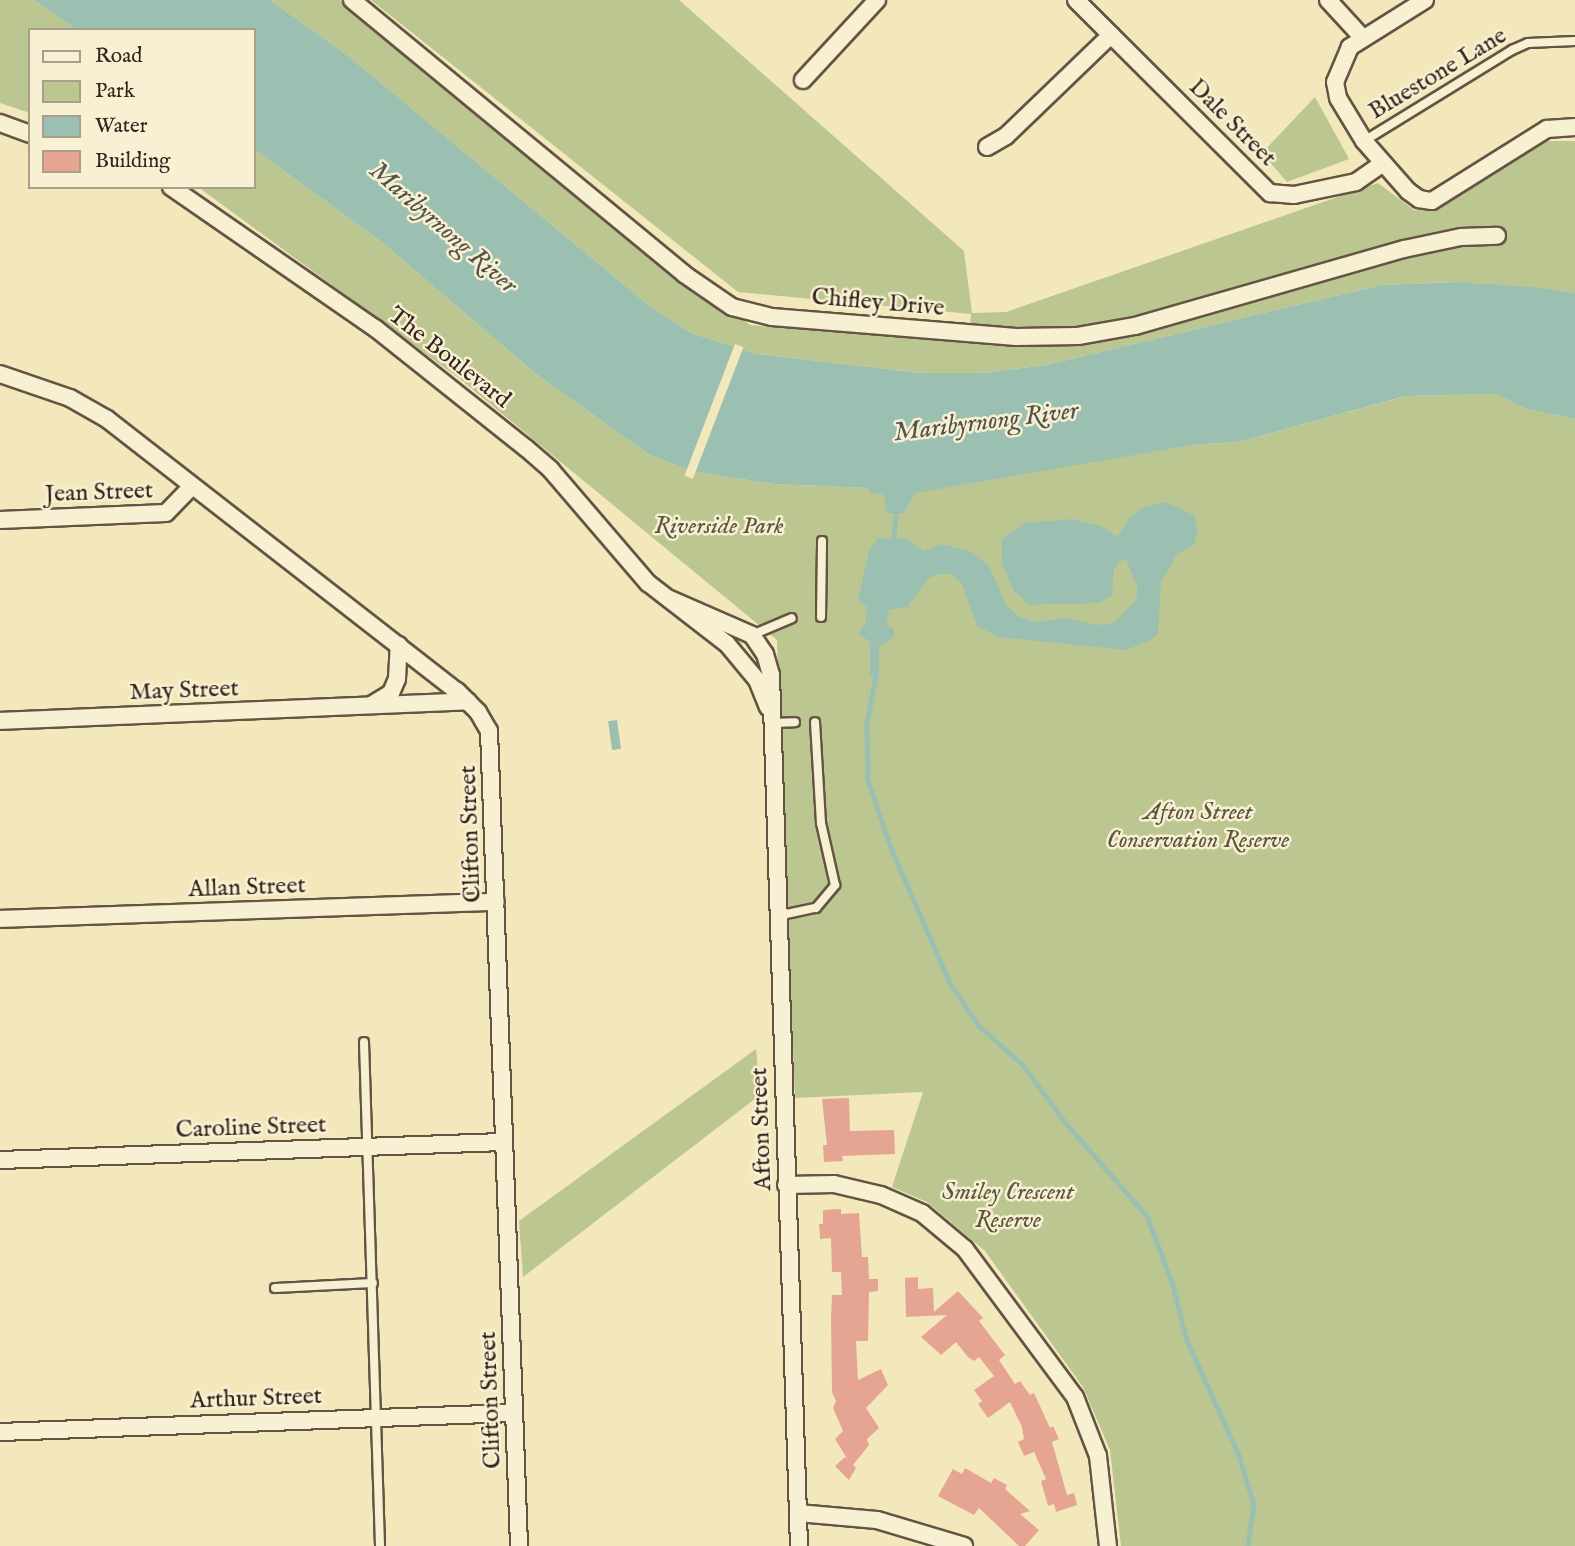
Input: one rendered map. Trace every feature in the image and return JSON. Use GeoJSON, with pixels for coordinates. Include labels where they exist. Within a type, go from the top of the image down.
{"type":"FeatureCollection","features":[{"type":"Feature","properties":{"kind":"street","name":"Chifley Drive"},"geometry":{"type":"LineString","coordinates":[[352,0],[684,274],[732,307],[772,317],[1016,337],[1078,336],[1135,326],[1404,249],[1461,237],[1497,236]]}},
{"type":"Feature","properties":{"kind":"street"},"geometry":{"type":"LineString","coordinates":[[803,80],[877,0]]}},
{"type":"Feature","properties":{"kind":"street","name":"Dale Street"},"geometry":{"type":"LineString","coordinates":[[1076,0],[1270,193],[1294,195],[1356,182],[1383,163]]}},
{"type":"Feature","properties":{"kind":"street"},"geometry":{"type":"LineString","coordinates":[[1328,0],[1362,37]]}},
{"type":"Feature","properties":{"kind":"street"},"geometry":{"type":"LineString","coordinates":[[1425,0],[1362,37],[1346,52],[1335,92],[1364,141],[1419,200],[1432,201],[1547,129],[1575,127]]}},
{"type":"Feature","properties":{"kind":"street"},"geometry":{"type":"LineString","coordinates":[[987,147],[1006,136],[1111,35]]}},
{"type":"Feature","properties":{"kind":"street"},"geometry":{"type":"LineString","coordinates":[[0,124],[28,133]]}},
{"type":"Feature","properties":{"kind":"street","name":"The Boulevard"},"geometry":{"type":"LineString","coordinates":[[174,189],[375,328],[551,470],[648,583],[706,625],[745,664],[770,717]]}},
{"type":"Feature","properties":{"kind":"street","name":"Clifton Street"},"geometry":{"type":"LineString","coordinates":[[0,374],[70,398],[107,419],[190,488],[399,645],[468,701],[489,731],[519,1546]]}},
{"type":"Feature","properties":{"kind":"street","name":"Jean Street"},"geometry":{"type":"LineString","coordinates":[[0,520],[166,513],[190,488]]}},
{"type":"Feature","properties":{"kind":"street","name":"The Boulevard"},"geometry":{"type":"LineString","coordinates":[[670,599],[752,635]]}},
{"type":"Feature","properties":{"kind":"street"},"geometry":{"type":"LineString","coordinates":[[752,635],[768,662],[770,717]]}},
{"type":"Feature","properties":{"kind":"street"},"geometry":{"type":"LineString","coordinates":[[369,706],[391,693],[397,679],[399,645]]}},
{"type":"Feature","properties":{"kind":"street","name":"May Street"},"geometry":{"type":"LineString","coordinates":[[0,721],[468,701]]}},
{"type":"Feature","properties":{"kind":"street","name":"Afton Street"},"geometry":{"type":"LineString","coordinates":[[770,717],[799,1546]]}},
{"type":"Feature","properties":{"kind":"street","name":"Allan Street"},"geometry":{"type":"LineString","coordinates":[[0,919],[496,902]]}},
{"type":"Feature","properties":{"kind":"street","name":"Caroline Street"},"geometry":{"type":"LineString","coordinates":[[0,1160],[504,1142]]}},
{"type":"Feature","properties":{"kind":"street"},"geometry":{"type":"LineString","coordinates":[[786,1185],[834,1184],[881,1195],[922,1213],[965,1249],[1075,1397],[1098,1456],[1108,1546]]}},
{"type":"Feature","properties":{"kind":"street","name":"Arthur Street"},"geometry":{"type":"LineString","coordinates":[[0,1432],[514,1413]]}},
{"type":"Feature","properties":{"kind":"street"},"geometry":{"type":"LineString","coordinates":[[799,1513],[877,1520],[964,1546]]}},
{"type":"Feature","properties":{"kind":"lane","name":"Bluestone Lane"},"geometry":{"type":"LineString","coordinates":[[1364,141],[1512,50],[1528,43],[1575,41]]}},
{"type":"Feature","properties":{"kind":"lane"},"geometry":{"type":"LineString","coordinates":[[821,617],[822,541]]}},
{"type":"Feature","properties":{"kind":"lane"},"geometry":{"type":"LineString","coordinates":[[752,635],[792,618]]}},
{"type":"Feature","properties":{"kind":"lane"},"geometry":{"type":"LineString","coordinates":[[770,717],[795,722]]}},
{"type":"Feature","properties":{"kind":"lane"},"geometry":{"type":"LineString","coordinates":[[777,916],[817,908],[835,886],[821,823],[815,722]]}},
{"type":"Feature","properties":{"kind":"lane"},"geometry":{"type":"LineString","coordinates":[[365,1042],[370,1147],[374,1417],[380,1546]]}},
{"type":"Feature","properties":{"kind":"lane"},"geometry":{"type":"LineString","coordinates":[[275,1288],[373,1283]]}},
{"type":"Feature","properties":{"kind":"green space"},"geometry":{"type":"Polygon","coordinates":[[[0,0],[34,0],[74,28],[28,28],[28,112],[0,103],[0,0]]]}},
{"type":"Feature","properties":{"kind":"green space"},"geometry":{"type":"Polygon","coordinates":[[[270,0],[340,0],[750,325],[968,343],[971,314],[738,292],[371,0],[679,0],[964,251],[972,313],[1006,312],[1378,183],[1414,210],[1428,210],[1547,141],[1575,141],[1575,293],[1459,282],[1381,285],[1046,365],[983,373],[921,373],[757,354],[691,333],[652,308],[347,55],[270,0]]]}},
{"type":"Feature","properties":{"kind":"green space"},"geometry":{"type":"Polygon","coordinates":[[[1315,97],[1349,159],[1287,182],[1262,153],[1315,97]]]}},
{"type":"Feature","properties":{"kind":"green space","name":"Afton Street Conservation Reserve"},"geometry":{"type":"Polygon","coordinates":[[[256,150],[383,243],[536,374],[648,454],[691,471],[773,484],[868,488],[870,493],[1192,445],[1238,442],[1407,396],[1498,394],[1526,409],[1575,419],[1575,1546],[1121,1546],[1110,1450],[1083,1387],[985,1251],[927,1202],[892,1187],[923,1092],[795,1098],[777,640],[460,379],[201,189],[256,189],[256,150]]]}},
{"type":"Feature","properties":{"kind":"green space"},"geometry":{"type":"Polygon","coordinates":[[[756,1049],[760,1095],[523,1277],[519,1221],[756,1049]]]}},
{"type":"Feature","properties":{"kind":"water","name":"Maribyrnong River"},"geometry":{"type":"Polygon","coordinates":[[[34,0],[270,0],[347,55],[652,308],[691,333],[757,354],[921,373],[983,373],[1046,365],[1381,285],[1459,282],[1531,287],[1575,293],[1575,419],[1526,409],[1497,394],[1406,396],[1238,442],[1192,445],[915,493],[904,513],[887,513],[884,495],[870,493],[868,488],[773,484],[691,471],[648,454],[536,374],[383,243],[256,150],[256,28],[74,28],[34,0]]]}},
{"type":"Feature","properties":{"kind":"water"},"geometry":{"type":"Polygon","coordinates":[[[1166,502],[1194,515],[1198,531],[1194,545],[1177,554],[1161,582],[1158,634],[1147,642],[1126,650],[998,637],[977,626],[962,584],[951,574],[940,574],[929,578],[907,607],[889,610],[886,625],[893,628],[894,637],[879,647],[879,679],[870,677],[870,642],[858,633],[865,624],[867,607],[858,600],[869,551],[878,538],[907,539],[924,551],[941,544],[970,551],[989,566],[1007,606],[1019,617],[1036,622],[1065,618],[1097,625],[1114,623],[1136,600],[1138,588],[1126,560],[1120,561],[1114,569],[1112,595],[1099,603],[1029,605],[1014,591],[1002,563],[1002,539],[1025,523],[1073,519],[1101,526],[1118,537],[1129,518],[1144,507],[1166,502]]]}},
{"type":"Feature","properties":{"kind":"water"},"geometry":{"type":"Polygon","coordinates":[[[617,720],[621,749],[612,750],[608,721],[617,720]]]}},
{"type":"Feature","properties":{"kind":"pier"},"geometry":{"type":"Polygon","coordinates":[[[735,344],[743,347],[693,479],[684,476],[735,344]]]}},
{"type":"Feature","properties":{"kind":"building"},"geometry":{"type":"Polygon","coordinates":[[[849,1098],[850,1131],[894,1130],[895,1154],[842,1156],[843,1161],[824,1162],[823,1145],[827,1145],[822,1099],[849,1098]]]}},
{"type":"Feature","properties":{"kind":"building"},"geometry":{"type":"Polygon","coordinates":[[[841,1209],[841,1214],[859,1213],[862,1257],[868,1257],[869,1279],[878,1279],[878,1291],[869,1292],[868,1341],[856,1341],[858,1380],[881,1369],[888,1385],[866,1408],[879,1428],[867,1439],[869,1445],[853,1465],[856,1468],[849,1480],[835,1466],[845,1457],[848,1460],[835,1439],[843,1431],[833,1408],[836,1401],[832,1392],[832,1295],[842,1295],[841,1272],[832,1272],[831,1238],[820,1239],[819,1224],[823,1224],[823,1210],[841,1209]]]}},
{"type":"Feature","properties":{"kind":"building"},"geometry":{"type":"Polygon","coordinates":[[[918,1277],[918,1289],[933,1288],[934,1312],[958,1291],[983,1318],[979,1321],[1005,1355],[999,1360],[1015,1384],[1020,1381],[1030,1395],[1034,1393],[1050,1428],[1053,1426],[1059,1439],[1052,1442],[1067,1495],[1074,1493],[1077,1505],[1056,1512],[1054,1504],[1048,1506],[1041,1481],[1046,1479],[1034,1452],[1024,1456],[1018,1442],[1024,1439],[1022,1427],[1010,1402],[988,1418],[978,1404],[982,1401],[974,1390],[994,1376],[979,1357],[974,1361],[956,1342],[941,1355],[921,1337],[947,1315],[906,1317],[905,1278],[918,1277]]]}},
{"type":"Feature","properties":{"kind":"building"},"geometry":{"type":"Polygon","coordinates":[[[965,1468],[991,1483],[994,1478],[1007,1485],[1005,1489],[1030,1511],[1020,1514],[1039,1530],[1025,1546],[1019,1546],[979,1508],[974,1515],[938,1496],[953,1469],[962,1474],[965,1468]]]}},
{"type":"Feature","properties":{"kind":"waterway"},"geometry":{"type":"LineString","coordinates":[[893,543],[896,510]]}},
{"type":"Feature","properties":{"kind":"waterway"},"geometry":{"type":"LineString","coordinates":[[876,676],[867,723],[868,780],[891,848],[949,981],[978,1025],[1023,1065],[1065,1122],[1147,1216],[1173,1285],[1186,1338],[1238,1453],[1254,1504],[1248,1546]]}},
{"type":"Feature","properties":{"kind":"park label","name":"Riverside Park"},"geometry":{"type":"Point","coordinates":[719,527]}},
{"type":"Feature","properties":{"kind":"park label","name":"Smiley Crescent Reserve"},"geometry":{"type":"Point","coordinates":[1008,1207]}}]}
